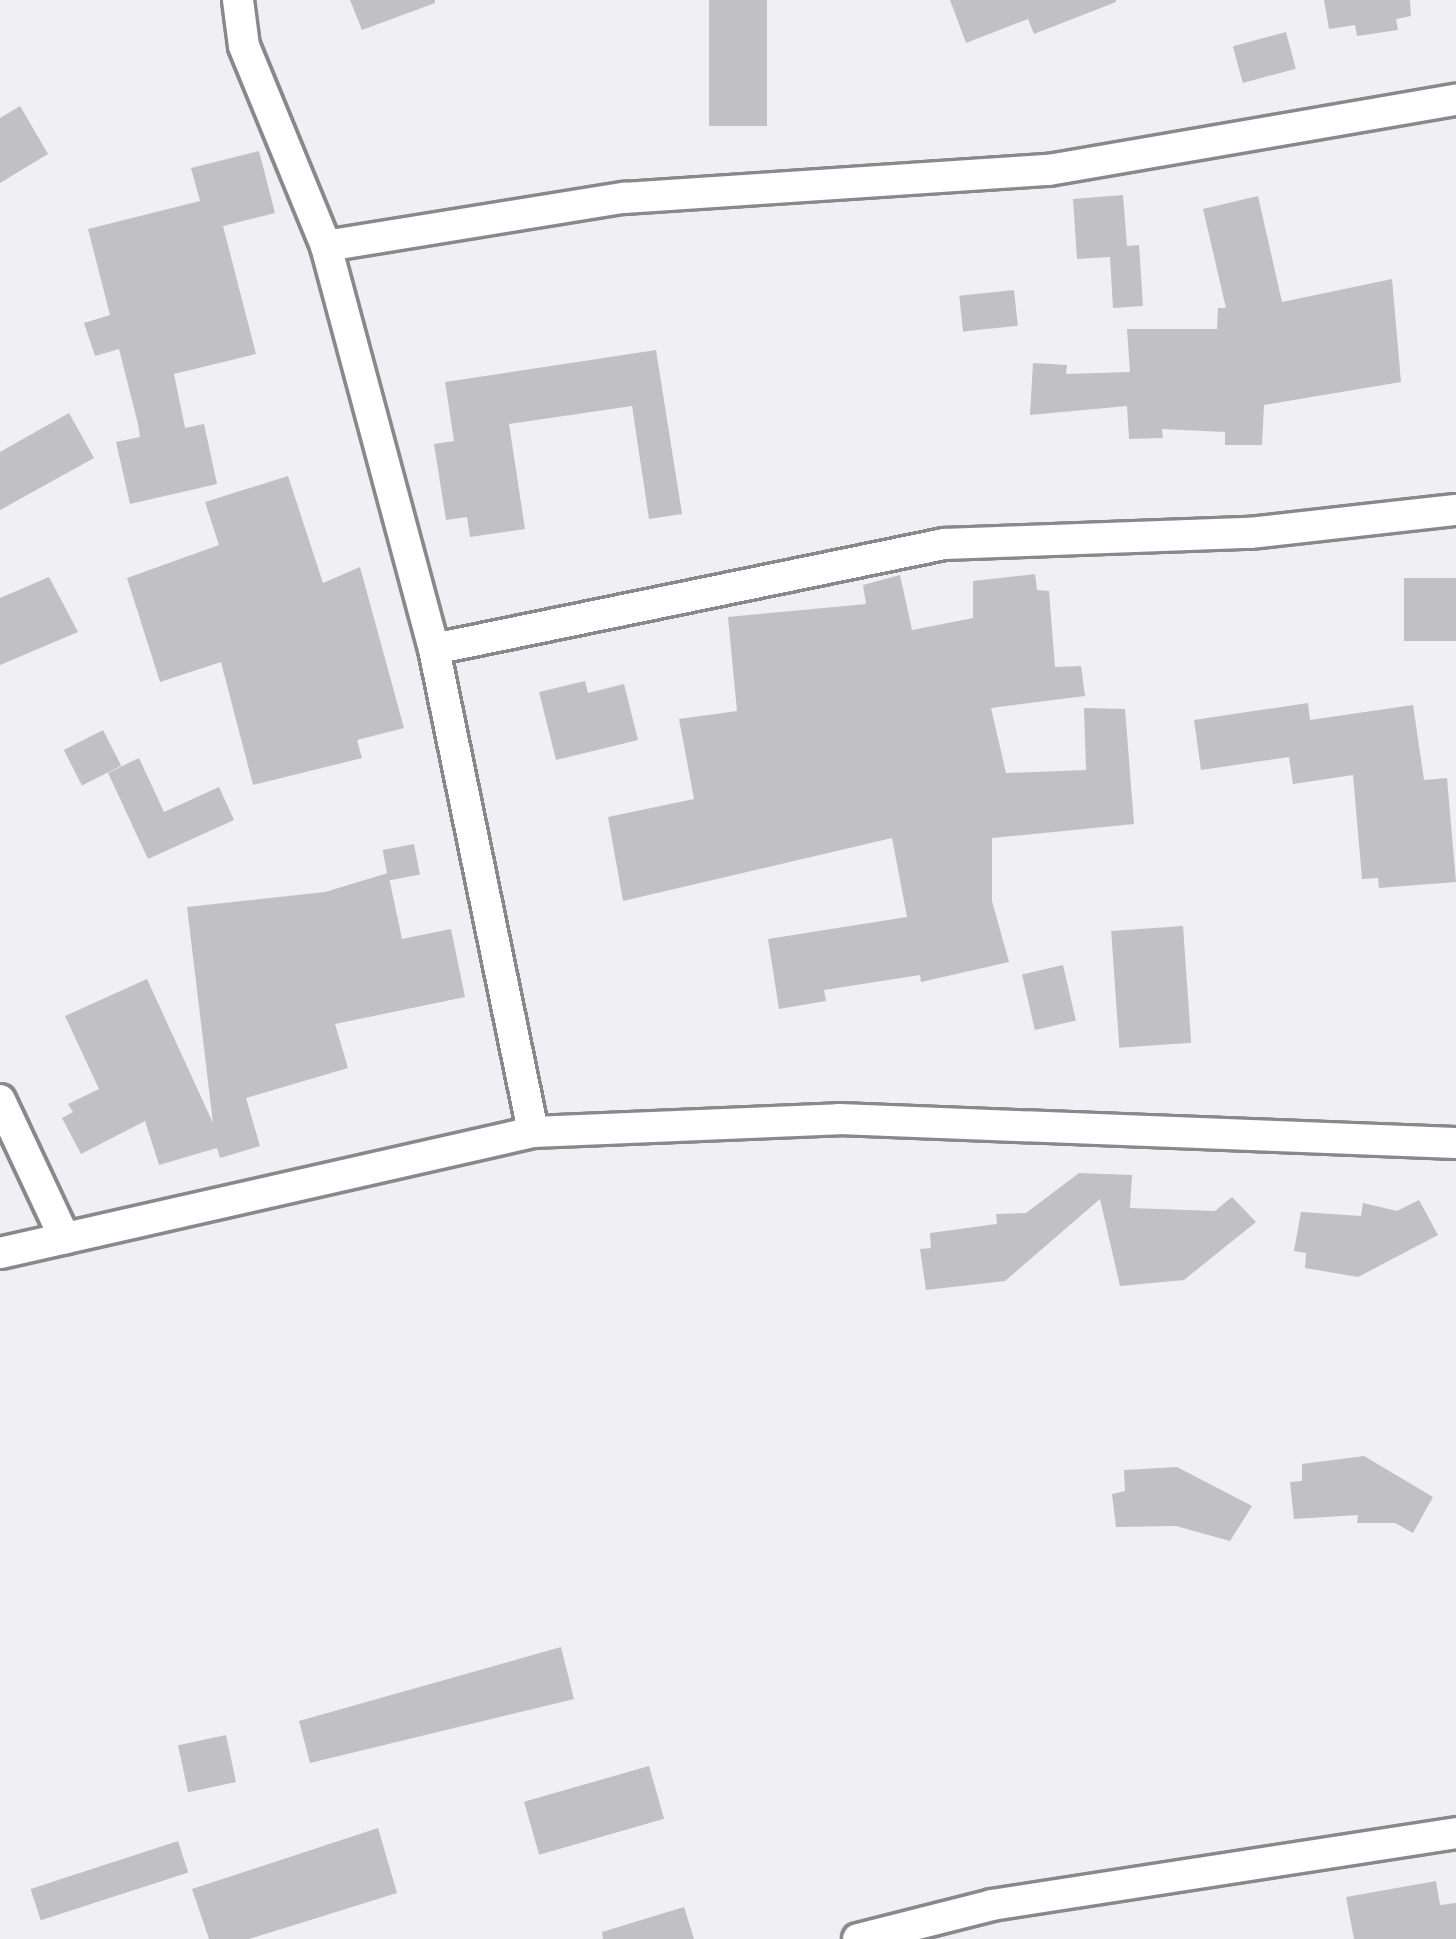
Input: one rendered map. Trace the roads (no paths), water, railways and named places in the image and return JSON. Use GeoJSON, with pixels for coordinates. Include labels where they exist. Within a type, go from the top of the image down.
{"type":"FeatureCollection","features":[{"type":"Feature","properties":{"kind":"street"},"geometry":{"type":"LineString","coordinates":[[238,0],[244,46],[326,246],[434,649],[533,1132]]}},
{"type":"Feature","properties":{"kind":"street"},"geometry":{"type":"LineString","coordinates":[[326,246],[624,198],[1048,170],[1456,100]]}},
{"type":"Feature","properties":{"kind":"street"},"geometry":{"type":"LineString","coordinates":[[434,649],[944,544],[1250,533],[1456,510]]}},
{"type":"Feature","properties":{"kind":"street"},"geometry":{"type":"LineString","coordinates":[[0,1100],[65,1239]]}},
{"type":"Feature","properties":{"kind":"street"},"geometry":{"type":"LineString","coordinates":[[0,1253],[533,1132],[839,1118],[1456,1143]]}},
{"type":"Feature","properties":{"kind":"street"},"geometry":{"type":"LineString","coordinates":[[858,1939],[992,1904],[1456,1833]]}}]}
